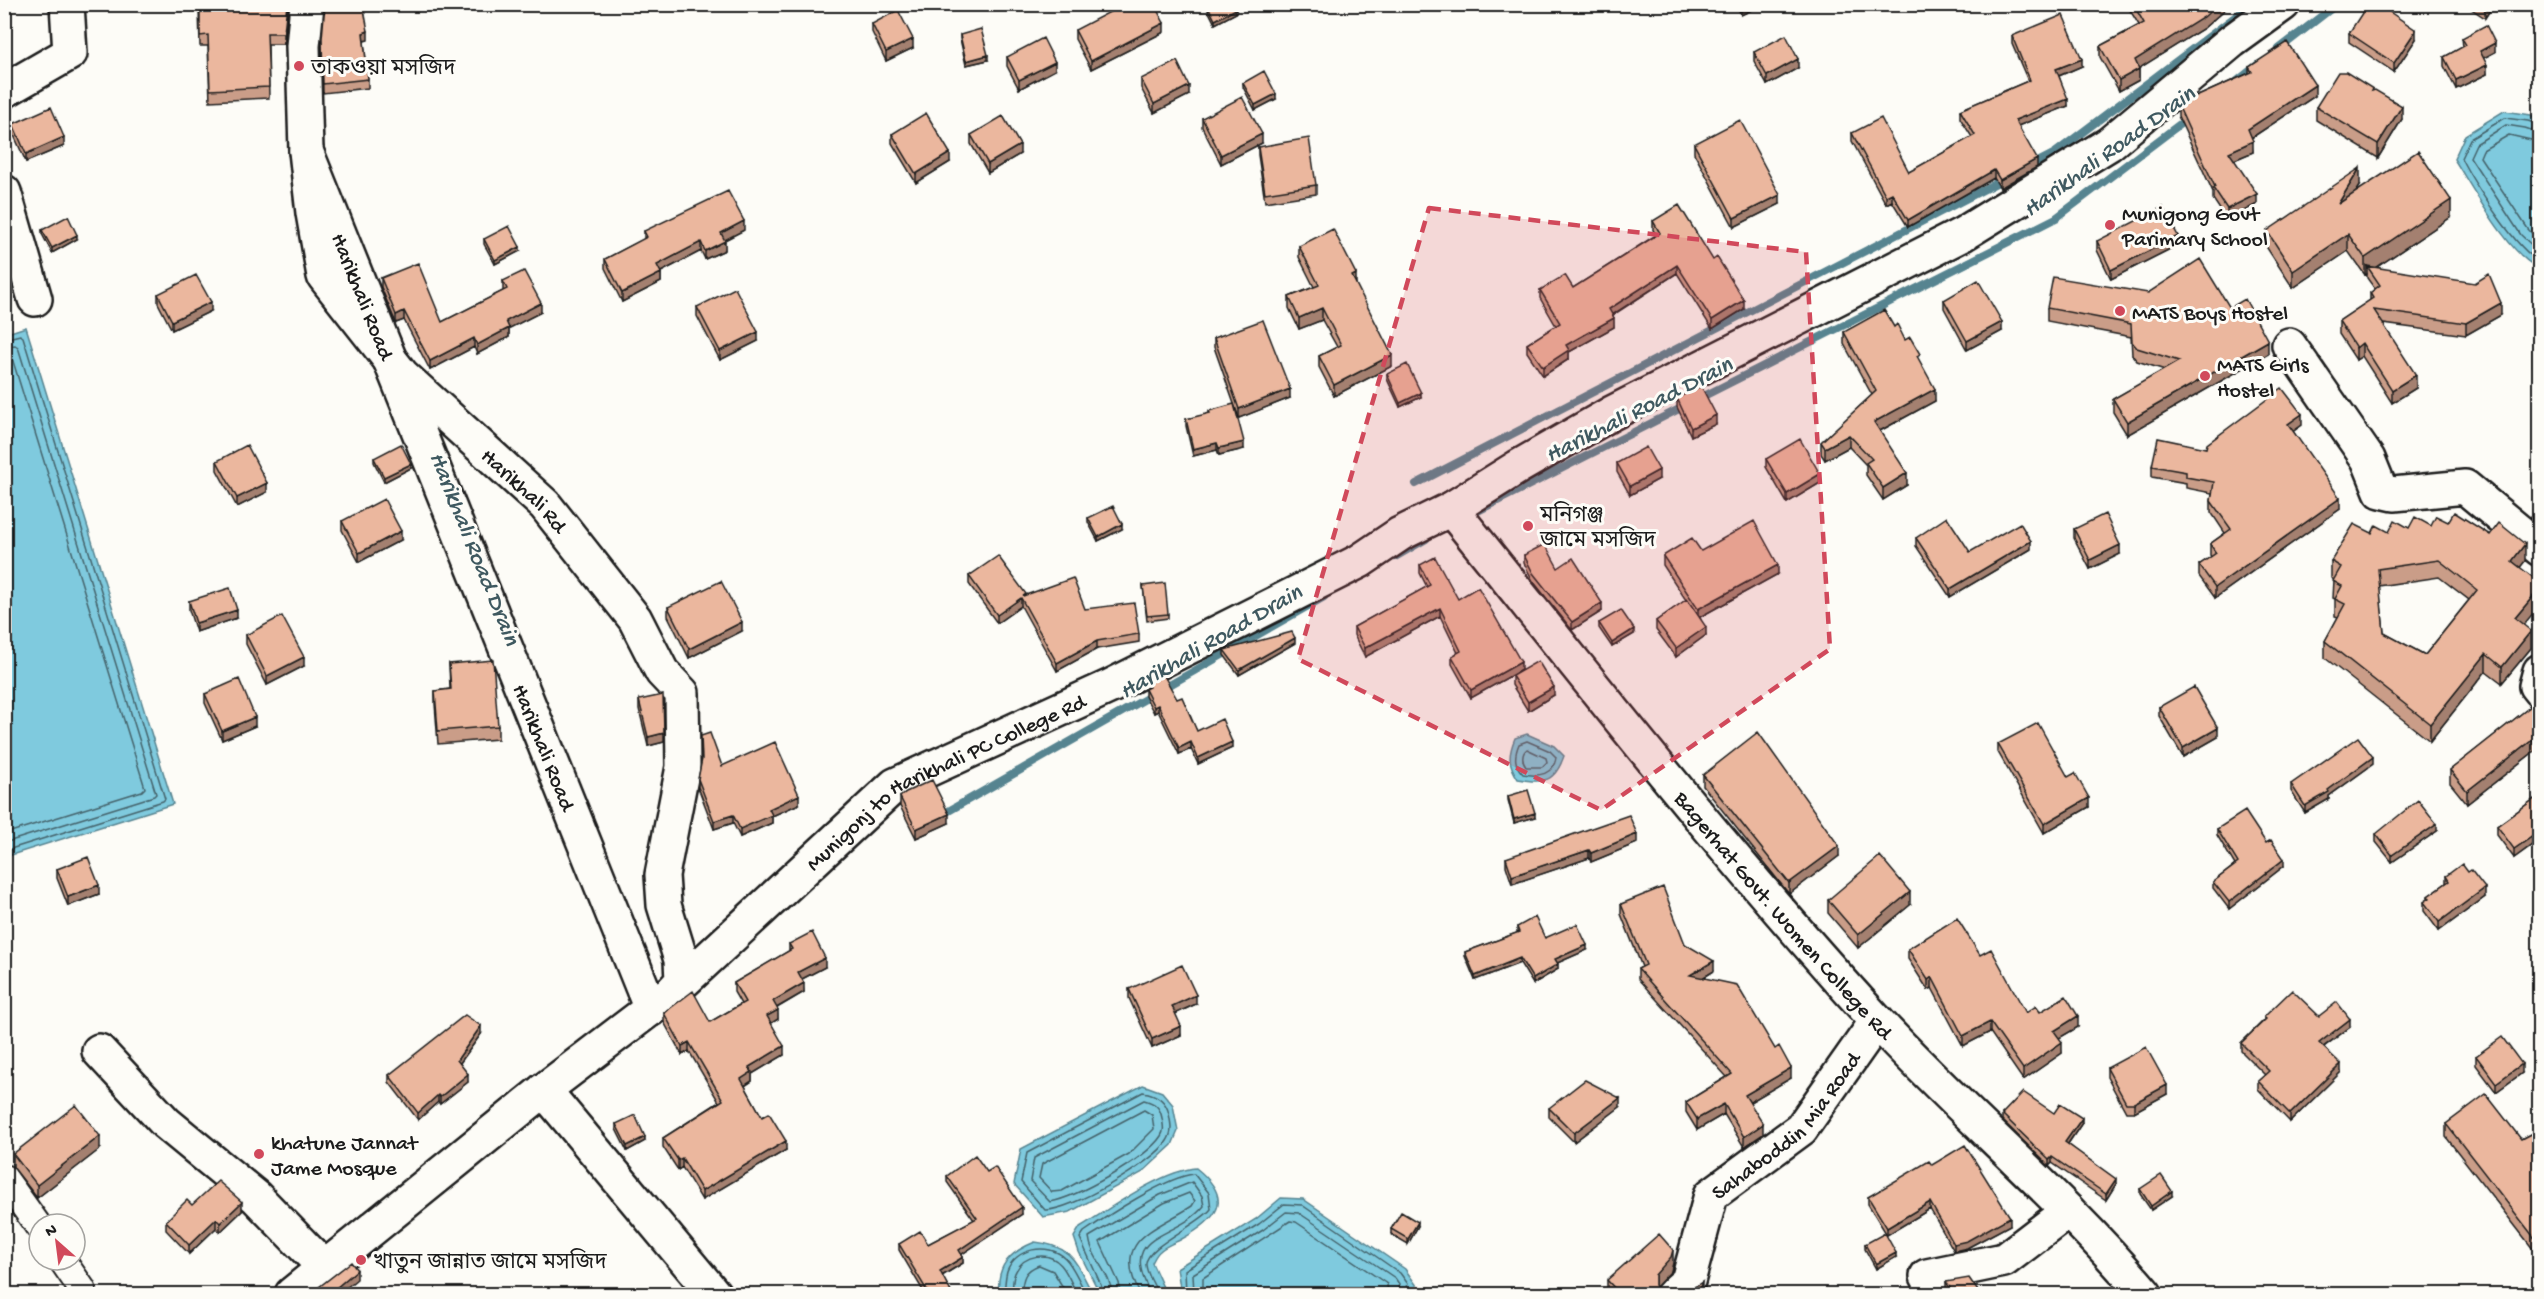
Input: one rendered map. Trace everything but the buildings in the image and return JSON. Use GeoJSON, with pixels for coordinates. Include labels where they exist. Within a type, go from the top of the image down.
{"type":"FeatureCollection","features":[{"type":"Feature","properties":{"kind":"street"},"geometry":{"type":"LineString","coordinates":[[4,91],[70,53],[67,4]]}},
{"type":"Feature","properties":{"kind":"street","name":"Harikhali Rd"},"geometry":{"type":"LineString","coordinates":[[307,4],[303,45],[306,151],[313,213],[324,276],[402,375],[545,505],[635,619],[662,672],[682,693],[683,767],[662,875],[664,905],[681,960],[682,981],[660,1001]]}},
{"type":"Feature","properties":{"kind":"street","name":"Munigonj to Harikhali PC College Rd"},"geometry":{"type":"LineString","coordinates":[[292,1294],[544,1090],[660,1001],[895,785],[1111,686],[1360,561],[1400,534],[1451,509],[1611,413],[1963,234],[2109,144],[2232,41],[2283,4]]}},
{"type":"Feature","properties":{"kind":"street","name":"Harikhali Road"},"geometry":{"type":"LineString","coordinates":[[306,151],[660,1001]]}},
{"type":"Feature","properties":{"kind":"street"},"geometry":{"type":"LineString","coordinates":[[4,192],[35,300]]}},
{"type":"Feature","properties":{"kind":"street"},"geometry":{"type":"LineString","coordinates":[[2289,345],[2368,459],[2381,491],[2394,494],[2465,487],[2540,549]]}},
{"type":"Feature","properties":{"kind":"street","name":"Bagerhat Govt. Women College Rd"},"geometry":{"type":"LineString","coordinates":[[1451,509],[1711,832],[1877,1021],[2103,1245],[2145,1294]]}},
{"type":"Feature","properties":{"kind":"street"},"geometry":{"type":"LineString","coordinates":[[2540,671],[2536,686],[2540,691]]}},
{"type":"Feature","properties":{"kind":"street","name":"Sahaboddin Mia Road"},"geometry":{"type":"LineString","coordinates":[[1673,1294],[1688,1281],[1711,1195],[1801,1129],[1877,1021]]}},
{"type":"Feature","properties":{"kind":"street"},"geometry":{"type":"LineString","coordinates":[[99,1051],[166,1123],[256,1197],[325,1268]]}},
{"type":"Feature","properties":{"kind":"street"},"geometry":{"type":"LineString","coordinates":[[544,1090],[714,1294]]}},
{"type":"Feature","properties":{"kind":"street"},"geometry":{"type":"LineString","coordinates":[[4,1178],[28,1212]]}},
{"type":"Feature","properties":{"kind":"street"},"geometry":{"type":"LineString","coordinates":[[1927,1275],[2004,1260],[2068,1211]]}},
{"type":"Feature","properties":{"kind":"street"},"geometry":{"type":"LineString","coordinates":[[70,1272],[82,1289],[79,1294]]}},
{"type":"Feature","properties":{"kind":"highlighted area"},"geometry":{"type":"Polygon","coordinates":[[[1429,208],[1806,252],[1830,649],[1601,810],[1298,659],[1429,208]]]}},
{"type":"Feature","properties":{"kind":"water"},"geometry":{"type":"Polygon","coordinates":[[[2504,111],[2531,115],[2539,121],[2539,268],[2528,261],[2504,236],[2454,159],[2465,135],[2504,111]]]}},
{"type":"Feature","properties":{"kind":"water"},"geometry":{"type":"Polygon","coordinates":[[[26,327],[173,804],[5,857],[4,334],[26,327]]]}},
{"type":"Feature","properties":{"kind":"water"},"geometry":{"type":"Polygon","coordinates":[[[1527,734],[1554,746],[1564,756],[1557,771],[1542,781],[1518,779],[1512,769],[1510,754],[1515,738],[1527,734]]]}},
{"type":"Feature","properties":{"kind":"water"},"geometry":{"type":"Polygon","coordinates":[[[1143,1085],[1162,1092],[1173,1105],[1178,1131],[1172,1145],[1143,1172],[1070,1212],[1043,1217],[1014,1184],[1021,1149],[1143,1085]]]}},
{"type":"Feature","properties":{"kind":"water"},"geometry":{"type":"Polygon","coordinates":[[[1196,1168],[1216,1190],[1217,1208],[1204,1225],[1164,1248],[1155,1257],[1152,1263],[1166,1294],[1100,1294],[1074,1237],[1080,1227],[1152,1183],[1196,1168]]]}},
{"type":"Feature","properties":{"kind":"water"},"geometry":{"type":"Polygon","coordinates":[[[1281,1198],[1303,1199],[1405,1269],[1417,1286],[1408,1294],[1181,1294],[1177,1268],[1256,1219],[1281,1198]]]}},
{"type":"Feature","properties":{"kind":"water"},"geometry":{"type":"Polygon","coordinates":[[[1035,1242],[1048,1244],[1066,1252],[1077,1265],[1093,1294],[999,1294],[1000,1275],[1006,1261],[1018,1250],[1035,1242]]]}},
{"type":"Feature","properties":{"kind":"waterway","name":"Harikhali Road Drain"},"geometry":{"type":"LineString","coordinates":[[2028,167],[2055,153],[2252,4]]}},
{"type":"Feature","properties":{"kind":"waterway","name":"Harikhali Road Drain"},"geometry":{"type":"LineString","coordinates":[[2279,49],[2337,4]]}},
{"type":"Feature","properties":{"kind":"waterway","name":"Harikhali Road Drain"},"geometry":{"type":"LineString","coordinates":[[2236,82],[2257,65]]}},
{"type":"Feature","properties":{"kind":"waterway","name":"Harikhali Road Drain"},"geometry":{"type":"LineString","coordinates":[[1698,399],[2056,218],[2188,118]]}},
{"type":"Feature","properties":{"kind":"waterway","name":"Harikhali Road Drain"},"geometry":{"type":"LineString","coordinates":[[1416,484],[2004,179]]}},
{"type":"Feature","properties":{"kind":"waterway","name":"Harikhali Road Drain"},"geometry":{"type":"LineString","coordinates":[[1476,512],[1687,405]]}},
{"type":"Feature","properties":{"kind":"waterway","name":"Harikhali Road Drain"},"geometry":{"type":"LineString","coordinates":[[1395,557],[1426,539]]}},
{"type":"Feature","properties":{"kind":"waterway","name":"Harikhali Road Drain"},"geometry":{"type":"LineString","coordinates":[[938,817],[1324,597]]}},
{"type":"Feature","properties":{"kind":"place","name":"তাকওয়া মসজিদ"},"geometry":{"type":"Point","coordinates":[299,66]}},
{"type":"Feature","properties":{"kind":"place","name":"Munigong Govt Parimary School"},"geometry":{"type":"Point","coordinates":[2110,225]}},
{"type":"Feature","properties":{"kind":"place","name":"MATS Boys Hostel"},"geometry":{"type":"Point","coordinates":[2120,311]}},
{"type":"Feature","properties":{"kind":"place","name":"MATS Girls Hostel"},"geometry":{"type":"Point","coordinates":[2205,376]}},
{"type":"Feature","properties":{"kind":"place","name":"মনিগঞ্জ জামে মসজিদ"},"geometry":{"type":"Point","coordinates":[1528,526]}},
{"type":"Feature","properties":{"kind":"place","name":"khatune Jannat Jame Mosque"},"geometry":{"type":"Point","coordinates":[259,1154]}},
{"type":"Feature","properties":{"kind":"place","name":"খাতুন জান্নাত জামে মসজিদ"},"geometry":{"type":"Point","coordinates":[361,1260]}}]}
